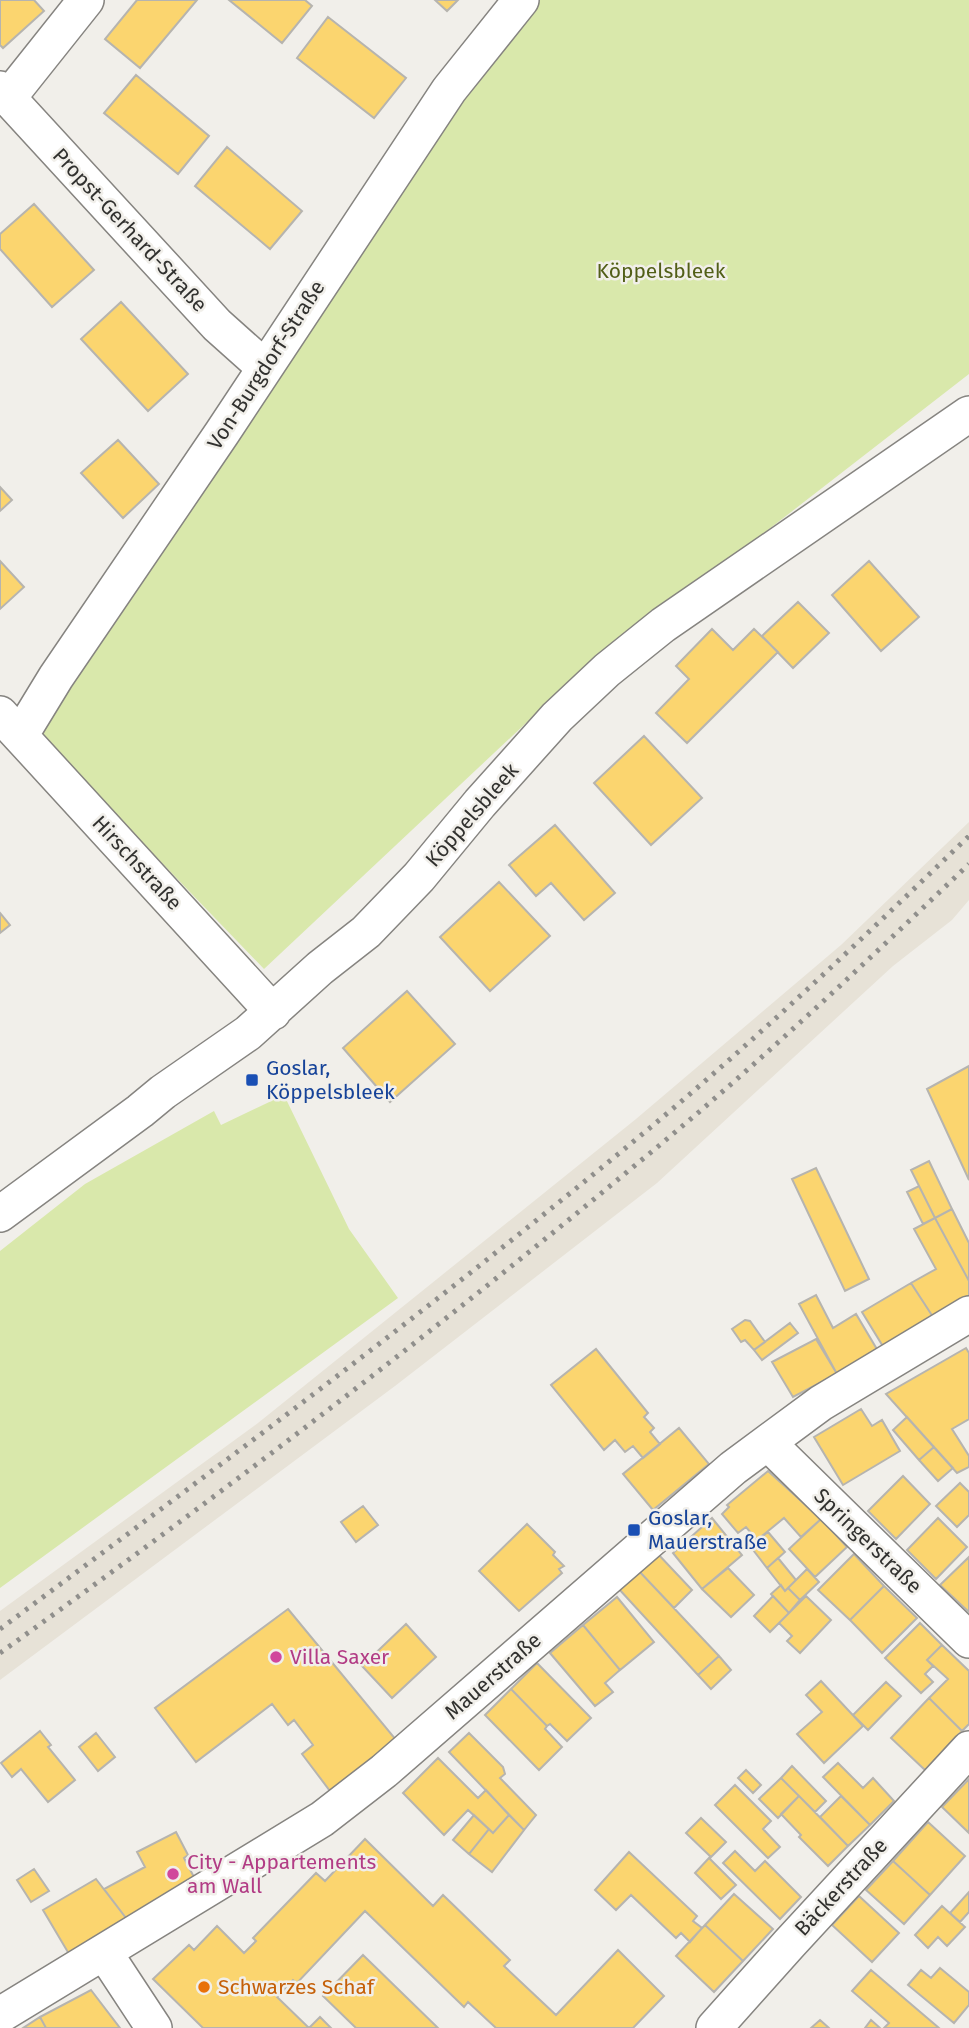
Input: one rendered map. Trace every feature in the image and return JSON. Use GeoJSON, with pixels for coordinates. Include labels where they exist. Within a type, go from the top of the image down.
{"type":"FeatureCollection","features":[{"type":"Feature","properties":{"kind":"street"},"geometry":{"type":"LineString","coordinates":[[4,94],[86,0]]}},
{"type":"Feature","properties":{"kind":"street","name":"Von-Burgdorf-Straße"},"geometry":{"type":"LineString","coordinates":[[10,725],[57,677],[449,90],[521,0]]}},
{"type":"Feature","properties":{"kind":"street","name":"Propst-Gerhard-Straße"},"geometry":{"type":"LineString","coordinates":[[4,94],[217,325],[264,367]]}},
{"type":"Feature","properties":{"kind":"street","name":"Köppelsbleek"},"geometry":{"type":"LineString","coordinates":[[0,1214],[273,1012],[330,978],[349,958],[366,932],[419,877],[480,803],[557,718],[607,670],[663,625],[963,428]]}},
{"type":"Feature","properties":{"kind":"street","name":"Hirschstraße"},"geometry":{"type":"LineString","coordinates":[[10,725],[273,1012]]}},
{"type":"Feature","properties":{"kind":"street","name":"Mauerstraße"},"geometry":{"type":"LineString","coordinates":[[0,2015],[322,1819],[384,1771],[733,1468],[821,1403],[969,1314]]}},
{"type":"Feature","properties":{"kind":"street","name":"Springerstraße"},"geometry":{"type":"LineString","coordinates":[[768,1443],[969,1640]]}},
{"type":"Feature","properties":{"kind":"street","name":"Bäckerstraße"},"geometry":{"type":"LineString","coordinates":[[714,2028],[969,1749]]}},
{"type":"Feature","properties":{"kind":"street"},"geometry":{"type":"LineString","coordinates":[[104,1952],[154,2028]]}},
{"type":"Feature","properties":{"kind":"shaded area"},"geometry":{"type":"Polygon","coordinates":[[[969,822],[969,900],[952,920],[893,966],[657,1183],[395,1386],[0,1680],[0,1611],[258,1423],[636,1119],[841,945],[969,822]]]}},
{"type":"Feature","properties":{"kind":"green space","name":"Köppelsbleek"},"geometry":{"type":"Polygon","coordinates":[[[540,0],[969,0],[969,374],[559,692],[264,969],[39,735],[453,94],[540,0]]]}},
{"type":"Feature","properties":{"kind":"green space"},"geometry":{"type":"Polygon","coordinates":[[[284,1095],[349,1229],[398,1298],[0,1588],[0,1251],[85,1184],[214,1111],[221,1125],[284,1095]]]}},
{"type":"Feature","properties":{"kind":"building"},"geometry":{"type":"Polygon","coordinates":[[[0,0],[34,0],[44,11],[3,48],[0,45],[0,0]]]}},
{"type":"Feature","properties":{"kind":"building"},"geometry":{"type":"Polygon","coordinates":[[[137,0],[197,0],[140,68],[105,39],[137,0]]]}},
{"type":"Feature","properties":{"kind":"building"},"geometry":{"type":"Polygon","coordinates":[[[229,0],[305,0],[312,6],[282,43],[229,0]]]}},
{"type":"Feature","properties":{"kind":"building"},"geometry":{"type":"Polygon","coordinates":[[[435,0],[458,0],[447,11],[435,0]]]}},
{"type":"Feature","properties":{"kind":"building"},"geometry":{"type":"Polygon","coordinates":[[[328,17],[406,78],[374,118],[297,58],[328,17]]]}},
{"type":"Feature","properties":{"kind":"building"},"geometry":{"type":"Polygon","coordinates":[[[136,75],[209,136],[178,174],[104,113],[136,75]]]}},
{"type":"Feature","properties":{"kind":"building"},"geometry":{"type":"Polygon","coordinates":[[[227,147],[302,211],[270,249],[195,186],[227,147]]]}},
{"type":"Feature","properties":{"kind":"building"},"geometry":{"type":"Polygon","coordinates":[[[34,204],[94,270],[52,307],[0,249],[0,234],[34,204]]]}},
{"type":"Feature","properties":{"kind":"building"},"geometry":{"type":"Polygon","coordinates":[[[121,302],[188,374],[148,411],[81,339],[121,302]]]}},
{"type":"Feature","properties":{"kind":"building"},"geometry":{"type":"Polygon","coordinates":[[[118,440],[159,484],[123,518],[81,473],[118,440]]]}},
{"type":"Feature","properties":{"kind":"building"},"geometry":{"type":"Polygon","coordinates":[[[0,487],[12,500],[0,511],[0,487]]]}},
{"type":"Feature","properties":{"kind":"building"},"geometry":{"type":"Polygon","coordinates":[[[0,561],[24,587],[0,609],[0,561]]]}},
{"type":"Feature","properties":{"kind":"building"},"geometry":{"type":"Polygon","coordinates":[[[869,561],[919,617],[881,651],[832,595],[869,561]]]}},
{"type":"Feature","properties":{"kind":"building"},"geometry":{"type":"Polygon","coordinates":[[[798,602],[829,633],[793,668],[762,636],[798,602]]]}},
{"type":"Feature","properties":{"kind":"building"},"geometry":{"type":"Polygon","coordinates":[[[712,629],[733,650],[754,629],[778,652],[687,743],[656,713],[689,679],[676,666],[712,629]]]}},
{"type":"Feature","properties":{"kind":"building"},"geometry":{"type":"Polygon","coordinates":[[[644,736],[702,798],[651,845],[594,783],[644,736]]]}},
{"type":"Feature","properties":{"kind":"building"},"geometry":{"type":"Polygon","coordinates":[[[555,825],[615,893],[584,920],[551,883],[536,896],[509,865],[555,825]]]}},
{"type":"Feature","properties":{"kind":"building"},"geometry":{"type":"Polygon","coordinates":[[[499,882],[550,936],[490,991],[440,937],[499,882]]]}},
{"type":"Feature","properties":{"kind":"building"},"geometry":{"type":"Polygon","coordinates":[[[0,913],[10,925],[0,933],[0,913]]]}},
{"type":"Feature","properties":{"kind":"building"},"geometry":{"type":"Polygon","coordinates":[[[407,991],[455,1044],[390,1102],[343,1048],[407,991]]]}},
{"type":"Feature","properties":{"kind":"building"},"geometry":{"type":"Polygon","coordinates":[[[969,1066],[969,1180],[927,1089],[969,1066]]]}},
{"type":"Feature","properties":{"kind":"building"},"geometry":{"type":"Polygon","coordinates":[[[929,1161],[952,1209],[935,1218],[911,1170],[929,1161]]]}},
{"type":"Feature","properties":{"kind":"building"},"geometry":{"type":"Polygon","coordinates":[[[816,1168],[869,1279],[845,1291],[792,1179],[816,1168]]]}},
{"type":"Feature","properties":{"kind":"building"},"geometry":{"type":"Polygon","coordinates":[[[919,1186],[935,1218],[923,1224],[907,1192],[919,1186]]]}},
{"type":"Feature","properties":{"kind":"building"},"geometry":{"type":"Polygon","coordinates":[[[952,1209],[969,1243],[969,1281],[935,1218],[952,1209]]]}},
{"type":"Feature","properties":{"kind":"building"},"geometry":{"type":"Polygon","coordinates":[[[935,1218],[969,1281],[969,1295],[933,1317],[911,1283],[936,1269],[914,1229],[935,1218]]]}},
{"type":"Feature","properties":{"kind":"building"},"geometry":{"type":"Polygon","coordinates":[[[911,1283],[933,1317],[884,1348],[862,1312],[911,1283]]]}},
{"type":"Feature","properties":{"kind":"building"},"geometry":{"type":"Polygon","coordinates":[[[816,1295],[833,1328],[856,1314],[878,1351],[837,1374],[799,1304],[816,1295]]]}},
{"type":"Feature","properties":{"kind":"building"},"geometry":{"type":"Polygon","coordinates":[[[745,1320],[750,1321],[765,1342],[754,1350],[745,1340],[741,1342],[732,1329],[745,1320]]]}},
{"type":"Feature","properties":{"kind":"building"},"geometry":{"type":"Polygon","coordinates":[[[790,1323],[798,1333],[762,1360],[754,1350],[790,1323]]]}},
{"type":"Feature","properties":{"kind":"building"},"geometry":{"type":"Polygon","coordinates":[[[816,1339],[837,1374],[793,1397],[772,1362],[816,1339]]]}},
{"type":"Feature","properties":{"kind":"building"},"geometry":{"type":"Polygon","coordinates":[[[966,1348],[969,1353],[969,1419],[952,1429],[969,1456],[969,1467],[957,1473],[886,1394],[966,1348]]]}},
{"type":"Feature","properties":{"kind":"building"},"geometry":{"type":"Polygon","coordinates":[[[596,1349],[648,1413],[644,1417],[654,1428],[650,1432],[660,1444],[643,1458],[633,1446],[625,1452],[615,1440],[604,1450],[551,1385],[596,1349]]]}},
{"type":"Feature","properties":{"kind":"building"},"geometry":{"type":"Polygon","coordinates":[[[861,1409],[872,1426],[882,1420],[900,1451],[843,1485],[814,1437],[861,1409]]]}},
{"type":"Feature","properties":{"kind":"building"},"geometry":{"type":"Polygon","coordinates":[[[907,1417],[934,1447],[919,1460],[893,1430],[907,1417]]]}},
{"type":"Feature","properties":{"kind":"building"},"geometry":{"type":"Polygon","coordinates":[[[679,1428],[709,1464],[653,1510],[623,1474],[679,1428]]]}},
{"type":"Feature","properties":{"kind":"building"},"geometry":{"type":"Polygon","coordinates":[[[934,1447],[953,1468],[938,1481],[919,1460],[934,1447]]]}},
{"type":"Feature","properties":{"kind":"building"},"geometry":{"type":"Polygon","coordinates":[[[768,1471],[821,1519],[801,1537],[784,1518],[757,1540],[746,1527],[738,1533],[722,1514],[729,1507],[727,1505],[768,1471]]]}},
{"type":"Feature","properties":{"kind":"building"},"geometry":{"type":"Polygon","coordinates":[[[903,1476],[930,1504],[896,1539],[868,1511],[903,1476]]]}},
{"type":"Feature","properties":{"kind":"building"},"geometry":{"type":"Polygon","coordinates":[[[960,1483],[969,1492],[969,1515],[957,1527],[936,1506],[960,1483]]]}},
{"type":"Feature","properties":{"kind":"building"},"geometry":{"type":"Polygon","coordinates":[[[363,1506],[378,1525],[356,1542],[341,1522],[363,1506]]]}},
{"type":"Feature","properties":{"kind":"building"},"geometry":{"type":"Polygon","coordinates":[[[712,1518],[742,1555],[702,1589],[673,1553],[712,1518]]]}},
{"type":"Feature","properties":{"kind":"building"},"geometry":{"type":"Polygon","coordinates":[[[938,1518],[967,1547],[936,1579],[907,1550],[938,1518]]]}},
{"type":"Feature","properties":{"kind":"building"},"geometry":{"type":"Polygon","coordinates":[[[821,1519],[847,1547],[815,1577],[789,1549],[821,1519]]]}},
{"type":"Feature","properties":{"kind":"building"},"geometry":{"type":"Polygon","coordinates":[[[527,1524],[555,1552],[553,1555],[564,1566],[559,1569],[562,1573],[519,1611],[479,1571],[527,1524]]]}},
{"type":"Feature","properties":{"kind":"building"},"geometry":{"type":"Polygon","coordinates":[[[768,1532],[785,1552],[767,1568],[750,1546],[768,1532]]]}},
{"type":"Feature","properties":{"kind":"building"},"geometry":{"type":"Polygon","coordinates":[[[657,1553],[692,1590],[674,1608],[638,1570],[657,1553]]]}},
{"type":"Feature","properties":{"kind":"building"},"geometry":{"type":"Polygon","coordinates":[[[854,1554],[884,1586],[850,1620],[818,1590],[854,1554]]]}},
{"type":"Feature","properties":{"kind":"building"},"geometry":{"type":"Polygon","coordinates":[[[969,1557],[969,1612],[940,1585],[969,1557]]]}},
{"type":"Feature","properties":{"kind":"building"},"geometry":{"type":"Polygon","coordinates":[[[778,1558],[796,1580],[785,1591],[767,1568],[778,1558]]]}},
{"type":"Feature","properties":{"kind":"building"},"geometry":{"type":"Polygon","coordinates":[[[728,1568],[754,1595],[731,1617],[702,1589],[728,1568]]]}},
{"type":"Feature","properties":{"kind":"building"},"geometry":{"type":"Polygon","coordinates":[[[807,1569],[819,1582],[800,1600],[788,1588],[807,1569]]]}},
{"type":"Feature","properties":{"kind":"building"},"geometry":{"type":"Polygon","coordinates":[[[638,1570],[719,1656],[698,1675],[618,1588],[638,1570]]]}},
{"type":"Feature","properties":{"kind":"building"},"geometry":{"type":"Polygon","coordinates":[[[781,1585],[785,1591],[788,1588],[800,1600],[789,1613],[771,1594],[781,1585]]]}},
{"type":"Feature","properties":{"kind":"building"},"geometry":{"type":"Polygon","coordinates":[[[884,1586],[917,1618],[882,1653],[850,1620],[884,1586]]]}},
{"type":"Feature","properties":{"kind":"building"},"geometry":{"type":"Polygon","coordinates":[[[773,1596],[789,1613],[770,1632],[754,1616],[773,1596]]]}},
{"type":"Feature","properties":{"kind":"building"},"geometry":{"type":"Polygon","coordinates":[[[806,1596],[831,1620],[800,1653],[787,1641],[792,1636],[779,1623],[806,1596]]]}},
{"type":"Feature","properties":{"kind":"building"},"geometry":{"type":"Polygon","coordinates":[[[617,1597],[654,1642],[620,1670],[583,1625],[617,1597]]]}},
{"type":"Feature","properties":{"kind":"building","name":"Villa Saxer"},"geometry":{"type":"Polygon","coordinates":[[[288,1609],[397,1741],[330,1791],[302,1754],[313,1745],[294,1720],[288,1725],[272,1704],[196,1762],[155,1708],[288,1609]]]}},
{"type":"Feature","properties":{"kind":"building"},"geometry":{"type":"Polygon","coordinates":[[[920,1623],[942,1645],[927,1660],[933,1666],[925,1674],[933,1682],[921,1693],[885,1658],[920,1623]]]}},
{"type":"Feature","properties":{"kind":"building"},"geometry":{"type":"Polygon","coordinates":[[[406,1624],[436,1657],[392,1698],[362,1666],[406,1624]]]}},
{"type":"Feature","properties":{"kind":"building"},"geometry":{"type":"Polygon","coordinates":[[[583,1625],[620,1670],[605,1683],[613,1692],[595,1706],[550,1653],[583,1625]]]}},
{"type":"Feature","properties":{"kind":"building"},"geometry":{"type":"Polygon","coordinates":[[[942,1645],[969,1671],[969,1724],[962,1731],[929,1698],[948,1679],[927,1660],[942,1645]]]}},
{"type":"Feature","properties":{"kind":"building"},"geometry":{"type":"Polygon","coordinates":[[[719,1656],[731,1670],[711,1689],[698,1675],[719,1656]]]}},
{"type":"Feature","properties":{"kind":"building"},"geometry":{"type":"Polygon","coordinates":[[[537,1663],[591,1718],[567,1741],[550,1724],[547,1726],[511,1689],[537,1663]]]}},
{"type":"Feature","properties":{"kind":"building"},"geometry":{"type":"Polygon","coordinates":[[[821,1681],[863,1726],[824,1763],[797,1734],[822,1712],[806,1695],[821,1681]]]}},
{"type":"Feature","properties":{"kind":"building"},"geometry":{"type":"Polygon","coordinates":[[[886,1682],[901,1696],[868,1730],[853,1715],[886,1682]]]}},
{"type":"Feature","properties":{"kind":"building"},"geometry":{"type":"Polygon","coordinates":[[[511,1689],[547,1726],[545,1729],[562,1747],[539,1770],[485,1715],[511,1689]]]}},
{"type":"Feature","properties":{"kind":"building"},"geometry":{"type":"Polygon","coordinates":[[[929,1698],[962,1731],[925,1770],[891,1738],[929,1698]]]}},
{"type":"Feature","properties":{"kind":"building"},"geometry":{"type":"Polygon","coordinates":[[[40,1731],[51,1745],[48,1747],[75,1780],[48,1802],[21,1769],[12,1777],[1,1763],[40,1731]]]}},
{"type":"Feature","properties":{"kind":"building"},"geometry":{"type":"Polygon","coordinates":[[[96,1733],[115,1757],[98,1771],[79,1747],[96,1733]]]}},
{"type":"Feature","properties":{"kind":"building"},"geometry":{"type":"Polygon","coordinates":[[[469,1733],[503,1767],[505,1774],[500,1778],[536,1815],[524,1830],[449,1752],[469,1733]]]}},
{"type":"Feature","properties":{"kind":"building"},"geometry":{"type":"Polygon","coordinates":[[[438,1758],[478,1798],[486,1790],[509,1815],[493,1833],[468,1810],[444,1835],[403,1793],[438,1758]]]}},
{"type":"Feature","properties":{"kind":"building"},"geometry":{"type":"Polygon","coordinates":[[[838,1763],[863,1788],[873,1778],[894,1801],[870,1825],[823,1777],[838,1763]]]}},
{"type":"Feature","properties":{"kind":"building"},"geometry":{"type":"Polygon","coordinates":[[[792,1766],[826,1801],[815,1812],[781,1778],[792,1766]]]}},
{"type":"Feature","properties":{"kind":"building"},"geometry":{"type":"Polygon","coordinates":[[[746,1770],[761,1785],[753,1793],[738,1778],[746,1770]]]}},
{"type":"Feature","properties":{"kind":"building"},"geometry":{"type":"Polygon","coordinates":[[[781,1778],[799,1796],[778,1818],[759,1799],[781,1778]]]}},
{"type":"Feature","properties":{"kind":"building"},"geometry":{"type":"Polygon","coordinates":[[[969,1779],[969,1833],[942,1807],[969,1779]]]}},
{"type":"Feature","properties":{"kind":"building"},"geometry":{"type":"Polygon","coordinates":[[[735,1785],[771,1821],[763,1829],[780,1847],[768,1858],[715,1805],[735,1785]]]}},
{"type":"Feature","properties":{"kind":"building"},"geometry":{"type":"Polygon","coordinates":[[[799,1796],[848,1846],[828,1866],[781,1814],[799,1796]]]}},
{"type":"Feature","properties":{"kind":"building"},"geometry":{"type":"Polygon","coordinates":[[[841,1796],[870,1825],[848,1846],[820,1817],[841,1796]]]}},
{"type":"Feature","properties":{"kind":"building"},"geometry":{"type":"Polygon","coordinates":[[[474,1815],[489,1829],[469,1854],[453,1840],[474,1815]]]}},
{"type":"Feature","properties":{"kind":"building"},"geometry":{"type":"Polygon","coordinates":[[[509,1815],[524,1830],[492,1872],[469,1854],[489,1829],[493,1833],[509,1815]]]}},
{"type":"Feature","properties":{"kind":"building"},"geometry":{"type":"Polygon","coordinates":[[[701,1818],[726,1842],[711,1857],[686,1833],[701,1818]]]}},
{"type":"Feature","properties":{"kind":"building"},"geometry":{"type":"Polygon","coordinates":[[[928,1822],[965,1856],[930,1895],[893,1861],[928,1822]]]}},
{"type":"Feature","properties":{"kind":"building"},"geometry":{"type":"Polygon","coordinates":[[[176,1832],[188,1855],[184,1858],[196,1881],[129,1922],[104,1889],[145,1867],[137,1852],[176,1832]]]}},
{"type":"Feature","properties":{"kind":"building"},"geometry":{"type":"Polygon","coordinates":[[[365,1839],[433,1906],[443,1895],[510,1960],[504,1966],[556,2015],[618,1950],[664,1996],[633,2028],[496,2028],[468,2002],[464,2007],[365,1911],[297,1983],[293,1980],[277,1997],[309,2028],[203,2028],[153,1979],[189,1945],[194,1950],[217,1926],[244,1953],[256,1941],[253,1938],[316,1873],[325,1881],[365,1839]]]}},
{"type":"Feature","properties":{"kind":"building"},"geometry":{"type":"Polygon","coordinates":[[[735,1851],[755,1871],[765,1861],[801,1897],[780,1919],[723,1863],[735,1851]]]}},
{"type":"Feature","properties":{"kind":"building"},"geometry":{"type":"Polygon","coordinates":[[[629,1852],[697,1916],[693,1921],[702,1928],[690,1942],[681,1933],[676,1938],[631,1895],[616,1910],[595,1890],[629,1852]]]}},
{"type":"Feature","properties":{"kind":"building"},"geometry":{"type":"Polygon","coordinates":[[[709,1858],[736,1885],[721,1899],[695,1873],[709,1858]]]}},
{"type":"Feature","properties":{"kind":"building"},"geometry":{"type":"Polygon","coordinates":[[[893,1861],[930,1895],[904,1924],[866,1890],[893,1861]]]}},
{"type":"Feature","properties":{"kind":"building"},"geometry":{"type":"Polygon","coordinates":[[[34,1869],[49,1891],[31,1902],[17,1880],[34,1869]]]}},
{"type":"Feature","properties":{"kind":"building"},"geometry":{"type":"Polygon","coordinates":[[[96,1879],[129,1922],[69,1954],[43,1910],[96,1879]]]}},
{"type":"Feature","properties":{"kind":"building"},"geometry":{"type":"Polygon","coordinates":[[[969,1892],[969,1912],[960,1922],[950,1913],[969,1892]]]}},
{"type":"Feature","properties":{"kind":"building"},"geometry":{"type":"Polygon","coordinates":[[[734,1894],[773,1929],[743,1961],[705,1925],[734,1894]]]}},
{"type":"Feature","properties":{"kind":"building"},"geometry":{"type":"Polygon","coordinates":[[[859,1896],[899,1933],[872,1962],[832,1925],[859,1896]]]}},
{"type":"Feature","properties":{"kind":"building"},"geometry":{"type":"Polygon","coordinates":[[[942,1906],[965,1927],[947,1946],[938,1937],[928,1948],[915,1935],[942,1906]]]}},
{"type":"Feature","properties":{"kind":"building"},"geometry":{"type":"Polygon","coordinates":[[[705,1925],[743,1961],[714,1992],[676,1956],[705,1925]]]}},
{"type":"Feature","properties":{"kind":"building"},"geometry":{"type":"Polygon","coordinates":[[[363,1955],[438,2028],[356,2028],[323,1996],[363,1955]]]}},
{"type":"Feature","properties":{"kind":"building"},"geometry":{"type":"Polygon","coordinates":[[[940,1968],[969,1992],[969,2005],[954,2023],[908,1985],[921,1970],[931,1978],[940,1968]]]}},
{"type":"Feature","properties":{"kind":"building"},"geometry":{"type":"Polygon","coordinates":[[[871,1970],[939,2028],[884,2028],[889,2023],[852,1991],[871,1970]]]}},
{"type":"Feature","properties":{"kind":"building"},"geometry":{"type":"Polygon","coordinates":[[[91,1990],[120,2028],[46,2028],[40,2017],[91,1990]]]}},
{"type":"Feature","properties":{"kind":"building"},"geometry":{"type":"Polygon","coordinates":[[[40,2017],[46,2028],[23,2028],[40,2017]]]}},
{"type":"Feature","properties":{"kind":"building"},"geometry":{"type":"Polygon","coordinates":[[[320,2017],[331,2028],[309,2028],[320,2017]]]}},
{"type":"Feature","properties":{"kind":"building"},"geometry":{"type":"Polygon","coordinates":[[[820,2020],[829,2028],[811,2028],[820,2020]]]}},
{"type":"Feature","properties":{"kind":"building"},"geometry":{"type":"Polygon","coordinates":[[[871,2020],[880,2028],[865,2028],[871,2020]]]}},
{"type":"Feature","properties":{"kind":"railway"},"geometry":{"type":"LineString","coordinates":[[0,1629],[399,1328],[678,1105],[763,1030],[969,836]]}},
{"type":"Feature","properties":{"kind":"railway"},"geometry":{"type":"LineString","coordinates":[[0,1653],[321,1416],[556,1230],[762,1057],[969,864]]}},
{"type":"Feature","properties":{"kind":"place","name":"Goslar, Köppelsbleek"},"geometry":{"type":"Point","coordinates":[252,1080]}},
{"type":"Feature","properties":{"kind":"place","name":"Goslar, Mauerstraße"},"geometry":{"type":"Point","coordinates":[634,1530]}},
{"type":"Feature","properties":{"kind":"place","name":"Villa Saxer"},"geometry":{"type":"Point","coordinates":[276,1657]}},
{"type":"Feature","properties":{"kind":"place","name":"City - Appartements am Wall"},"geometry":{"type":"Point","coordinates":[173,1874]}},
{"type":"Feature","properties":{"kind":"place","name":"Schwarzes Schaf"},"geometry":{"type":"Point","coordinates":[204,1987]}}]}
